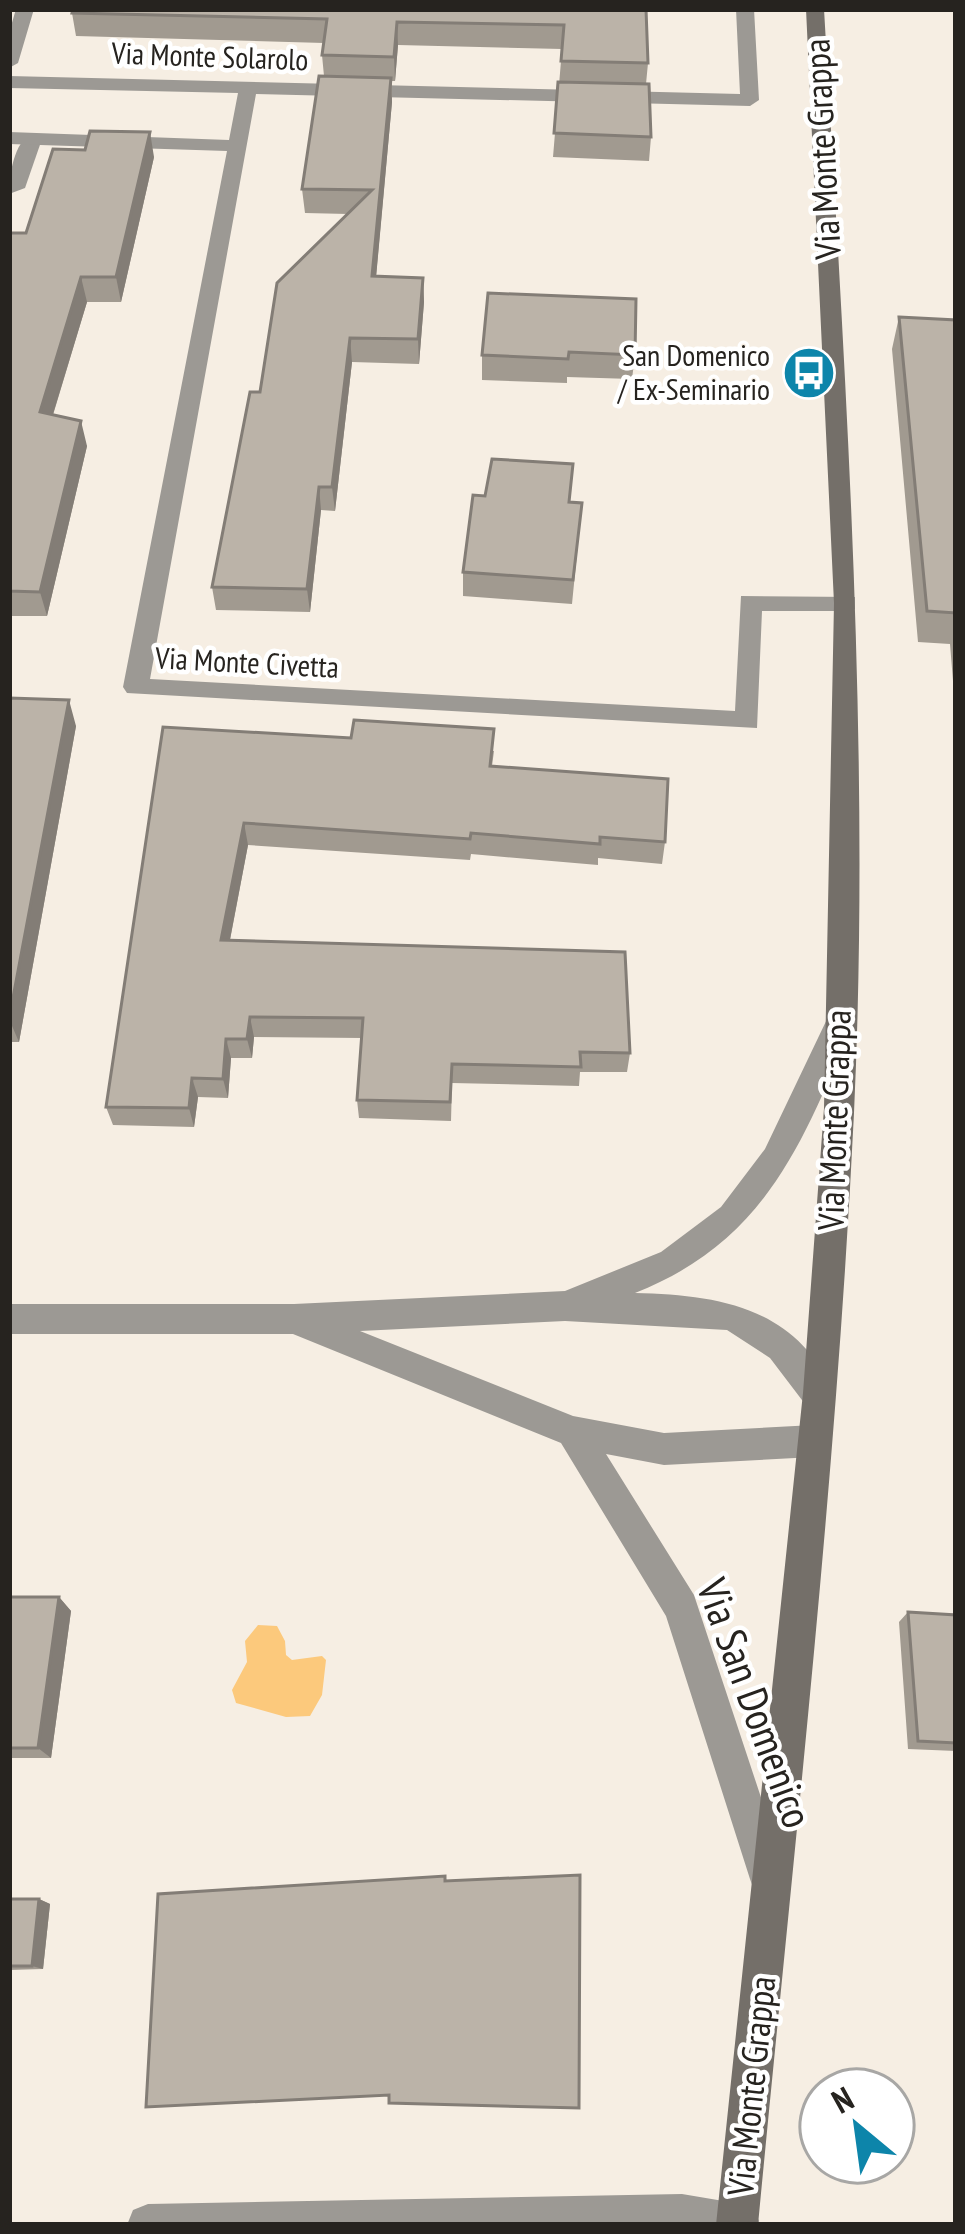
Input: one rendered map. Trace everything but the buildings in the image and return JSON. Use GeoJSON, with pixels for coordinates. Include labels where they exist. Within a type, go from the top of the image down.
{"type":"FeatureCollection","features":[{"type":"Feature","properties":{"kind":"main road","name":"Via Monte Grappa"},"geometry":{"type":"LineString","coordinates":[[738,2223],[834,1196],[846,604],[815,9]]}},
{"type":"Feature","properties":{"kind":"street"},"geometry":{"type":"LineString","coordinates":[[9,63],[26,9]]}},
{"type":"Feature","properties":{"kind":"street","name":"Via Monte Solarolo"},"geometry":{"type":"LineString","coordinates":[[9,82],[750,100],[745,9]]}},
{"type":"Feature","properties":{"kind":"street","name":"Via Monte Civetta"},"geometry":{"type":"LineString","coordinates":[[248,89],[136,687],[748,721],[750,602],[846,604]]}},
{"type":"Feature","properties":{"kind":"street"},"geometry":{"type":"LineString","coordinates":[[9,137],[237,146]]}},
{"type":"Feature","properties":{"kind":"street"},"geometry":{"type":"LineString","coordinates":[[9,188],[15,188],[32,139]]}},
{"type":"Feature","properties":{"kind":"street"},"geometry":{"type":"LineString","coordinates":[[565,1306],[674,1262],[724,1226],[765,1181],[838,1022]]}},
{"type":"Feature","properties":{"kind":"street"},"geometry":{"type":"LineString","coordinates":[[9,1319],[294,1319],[565,1306],[733,1316],[782,1347],[818,1393]]}},
{"type":"Feature","properties":{"kind":"street"},"geometry":{"type":"LineString","coordinates":[[294,1319],[574,1432],[664,1450],[814,1441]]}},
{"type":"Feature","properties":{"kind":"street","name":"Via San Domenico"},"geometry":{"type":"LineString","coordinates":[[574,1432],[681,1608],[771,1885]]}},
{"type":"Feature","properties":{"kind":"street"},"geometry":{"type":"LineString","coordinates":[[148,2225],[682,2215],[738,2223]]}},
{"type":"Feature","properties":{"kind":"shaded area"},"geometry":{"type":"Polygon","coordinates":[[[258,1625],[277,1626],[292,1660],[322,1656],[326,1660],[322,1695],[310,1716],[286,1717],[236,1703],[232,1690],[247,1662],[245,1641],[258,1625]]]}},
{"type":"Feature","properties":{"kind":"place","name":"San Domenico / Ex-Seminario"},"geometry":{"type":"Point","coordinates":[809,373]}}]}
